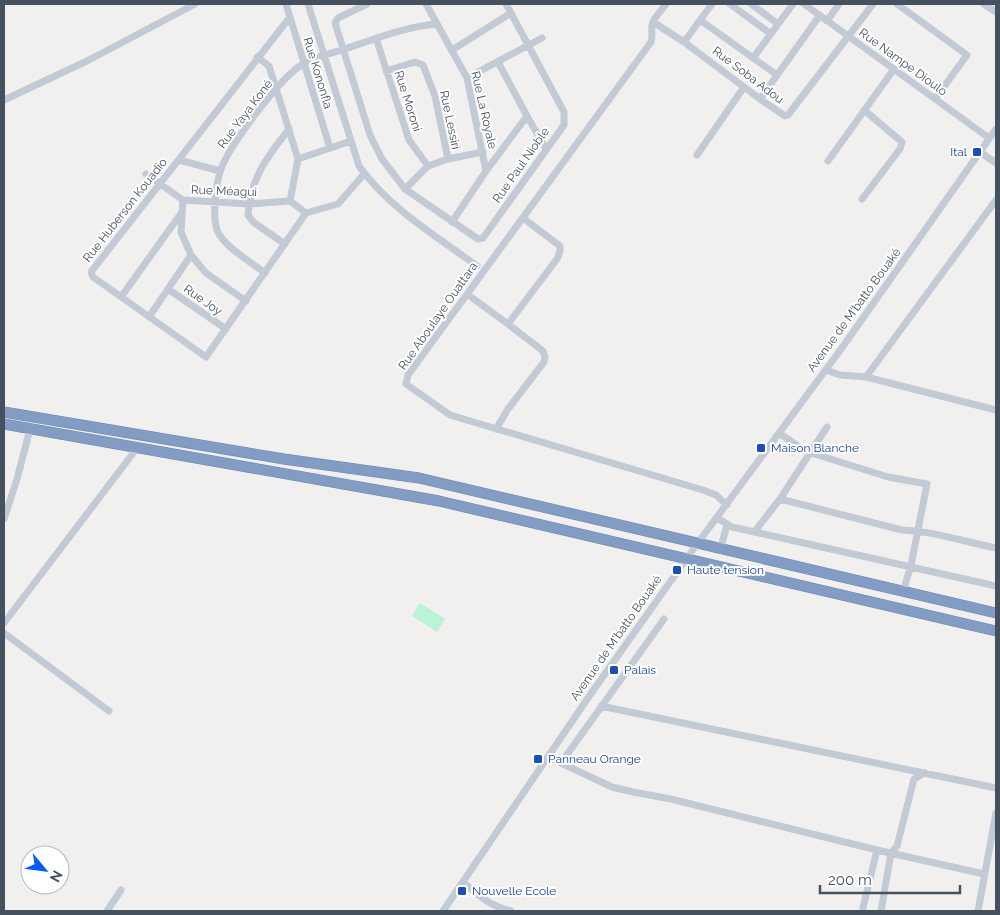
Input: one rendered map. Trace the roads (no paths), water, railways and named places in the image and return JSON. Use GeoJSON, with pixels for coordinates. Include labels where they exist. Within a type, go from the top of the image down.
{"type":"FeatureCollection","features":[{"type":"Feature","properties":{"kind":"highway"},"geometry":{"type":"LineString","coordinates":[[4,412],[284,459],[419,478],[720,550],[996,613]]}},
{"type":"Feature","properties":{"kind":"highway"},"geometry":{"type":"LineString","coordinates":[[4,424],[439,501],[996,631]]}},
{"type":"Feature","properties":{"kind":"street"},"geometry":{"type":"LineString","coordinates":[[4,100],[89,60],[195,4]]}},
{"type":"Feature","properties":{"kind":"street","name":"Rue Kononfla"},"geometry":{"type":"LineString","coordinates":[[286,4],[330,148]]}},
{"type":"Feature","properties":{"kind":"street"},"geometry":{"type":"LineString","coordinates":[[308,4],[359,166],[364,174],[394,205],[478,266]]}},
{"type":"Feature","properties":{"kind":"street"},"geometry":{"type":"LineString","coordinates":[[367,4],[336,20],[335,23],[370,135],[382,159],[405,189],[452,222],[486,171],[527,116]]}},
{"type":"Feature","properties":{"kind":"street","name":"Rue La Royale"},"geometry":{"type":"LineString","coordinates":[[426,4],[467,78],[486,171]]}},
{"type":"Feature","properties":{"kind":"street","name":"Rue Paul Nioble"},"geometry":{"type":"LineString","coordinates":[[452,222],[472,236],[478,239],[483,238],[564,124],[564,112],[506,4]]}},
{"type":"Feature","properties":{"kind":"street","name":"Rue Aboulaye Ouattara"},"geometry":{"type":"LineString","coordinates":[[666,4],[652,26],[652,42],[408,375],[406,384],[450,415],[703,490],[716,495],[727,504]]}},
{"type":"Feature","properties":{"kind":"street"},"geometry":{"type":"LineString","coordinates":[[684,42],[712,4]]}},
{"type":"Feature","properties":{"kind":"street"},"geometry":{"type":"LineString","coordinates":[[730,4],[771,34]]}},
{"type":"Feature","properties":{"kind":"street"},"geometry":{"type":"LineString","coordinates":[[751,4],[778,24]]}},
{"type":"Feature","properties":{"kind":"street"},"geometry":{"type":"LineString","coordinates":[[753,58],[793,4]]}},
{"type":"Feature","properties":{"kind":"street","name":"Rue Nampe Dioulo"},"geometry":{"type":"LineString","coordinates":[[804,4],[989,138]]}},
{"type":"Feature","properties":{"kind":"street"},"geometry":{"type":"LineString","coordinates":[[827,21],[839,4]]}},
{"type":"Feature","properties":{"kind":"street","name":"Rue Soba Adou"},"geometry":{"type":"LineString","coordinates":[[654,22],[781,114],[788,115],[874,4]]}},
{"type":"Feature","properties":{"kind":"street"},"geometry":{"type":"LineString","coordinates":[[897,4],[967,54],[935,99]]}},
{"type":"Feature","properties":{"kind":"street"},"geometry":{"type":"LineString","coordinates":[[984,4],[996,12]]}},
{"type":"Feature","properties":{"kind":"street"},"geometry":{"type":"LineString","coordinates":[[452,50],[511,13]]}},
{"type":"Feature","properties":{"kind":"street"},"geometry":{"type":"LineString","coordinates":[[760,99],[820,15]]}},
{"type":"Feature","properties":{"kind":"street","name":"Rue Huberson Kouadio"},"geometry":{"type":"LineString","coordinates":[[290,17],[90,272],[93,277],[206,357],[306,212]]}},
{"type":"Feature","properties":{"kind":"street"},"geometry":{"type":"LineString","coordinates":[[700,20],[777,75]]}},
{"type":"Feature","properties":{"kind":"street","name":"Rue Yaya Koné"},"geometry":{"type":"LineString","coordinates":[[265,273],[228,245],[218,230],[215,203],[220,171],[237,140],[276,89],[304,63],[416,26],[436,24]]}},
{"type":"Feature","properties":{"kind":"street","name":"Rue Moroni"},"geometry":{"type":"LineString","coordinates":[[376,38],[409,140],[428,166]]}},
{"type":"Feature","properties":{"kind":"street"},"geometry":{"type":"LineString","coordinates":[[467,78],[542,38]]}},
{"type":"Feature","properties":{"kind":"street"},"geometry":{"type":"LineString","coordinates":[[257,57],[269,66],[298,159],[290,202],[306,212],[338,204],[364,174]]}},
{"type":"Feature","properties":{"kind":"street","name":"Rue Lessiri"},"geometry":{"type":"LineString","coordinates":[[386,71],[415,62],[422,65],[435,96],[448,159]]}},
{"type":"Feature","properties":{"kind":"street"},"geometry":{"type":"LineString","coordinates":[[498,62],[546,149]]}},
{"type":"Feature","properties":{"kind":"street"},"geometry":{"type":"LineString","coordinates":[[828,160],[894,69]]}},
{"type":"Feature","properties":{"kind":"street"},"geometry":{"type":"LineString","coordinates":[[697,154],[744,87]]}},
{"type":"Feature","properties":{"kind":"street"},"geometry":{"type":"LineString","coordinates":[[862,199],[900,149],[902,142],[864,110]]}},
{"type":"Feature","properties":{"kind":"street"},"geometry":{"type":"LineString","coordinates":[[285,244],[253,222],[248,215],[254,182],[260,169],[289,129]]}},
{"type":"Feature","properties":{"kind":"street","name":"Avenue de M'batto Bouaké"},"geometry":{"type":"LineString","coordinates":[[443,911],[697,544],[826,370],[996,129]]}},
{"type":"Feature","properties":{"kind":"street"},"geometry":{"type":"LineString","coordinates":[[298,159],[351,141]]}},
{"type":"Feature","properties":{"kind":"street"},"geometry":{"type":"LineString","coordinates":[[405,189],[428,166],[448,159],[483,152]]}},
{"type":"Feature","properties":{"kind":"street"},"geometry":{"type":"LineString","coordinates":[[980,152],[996,163]]}},
{"type":"Feature","properties":{"kind":"street"},"geometry":{"type":"LineString","coordinates":[[179,160],[220,171]]}},
{"type":"Feature","properties":{"kind":"street","name":"Rue Méagui"},"geometry":{"type":"LineString","coordinates":[[146,174],[183,200],[249,204],[290,202]]}},
{"type":"Feature","properties":{"kind":"street"},"geometry":{"type":"LineString","coordinates":[[183,200],[181,232],[191,255],[206,273],[246,301]]}},
{"type":"Feature","properties":{"kind":"street"},"geometry":{"type":"LineString","coordinates":[[866,378],[996,200]]}},
{"type":"Feature","properties":{"kind":"street"},"geometry":{"type":"LineString","coordinates":[[121,297],[182,211]]}},
{"type":"Feature","properties":{"kind":"street"},"geometry":{"type":"LineString","coordinates":[[508,324],[557,259],[560,251],[560,246],[523,218]]}},
{"type":"Feature","properties":{"kind":"street"},"geometry":{"type":"LineString","coordinates":[[149,316],[191,255]]}},
{"type":"Feature","properties":{"kind":"street","name":"Rue Joy"},"geometry":{"type":"LineString","coordinates":[[168,289],[226,329]]}},
{"type":"Feature","properties":{"kind":"street"},"geometry":{"type":"LineString","coordinates":[[467,294],[543,351],[545,357],[544,362],[508,409],[496,429]]}},
{"type":"Feature","properties":{"kind":"street"},"geometry":{"type":"LineString","coordinates":[[826,370],[840,375],[866,378],[996,410]]}},
{"type":"Feature","properties":{"kind":"street"},"geometry":{"type":"LineString","coordinates":[[755,531],[780,499],[827,426]]}},
{"type":"Feature","properties":{"kind":"street"},"geometry":{"type":"LineString","coordinates":[[4,519],[18,479],[30,429]]}},
{"type":"Feature","properties":{"kind":"street"},"geometry":{"type":"LineString","coordinates":[[779,433],[805,451],[888,477],[927,484],[910,568],[903,592]]}},
{"type":"Feature","properties":{"kind":"street"},"geometry":{"type":"LineString","coordinates":[[4,623],[137,448]]}},
{"type":"Feature","properties":{"kind":"street"},"geometry":{"type":"LineString","coordinates":[[780,499],[902,530],[917,530],[996,548]]}},
{"type":"Feature","properties":{"kind":"street"},"geometry":{"type":"LineString","coordinates":[[717,518],[727,524],[755,531],[910,568],[996,586]]}},
{"type":"Feature","properties":{"kind":"street"},"geometry":{"type":"LineString","coordinates":[[720,550],[727,524]]}},
{"type":"Feature","properties":{"kind":"street"},"geometry":{"type":"LineString","coordinates":[[561,763],[664,619]]}},
{"type":"Feature","properties":{"kind":"street"},"geometry":{"type":"LineString","coordinates":[[4,633],[109,711]]}},
{"type":"Feature","properties":{"kind":"street"},"geometry":{"type":"LineString","coordinates":[[601,706],[996,788]]}},
{"type":"Feature","properties":{"kind":"street"},"geometry":{"type":"LineString","coordinates":[[548,757],[619,789],[671,799],[877,850],[984,874]]}},
{"type":"Feature","properties":{"kind":"street"},"geometry":{"type":"LineString","coordinates":[[881,911],[892,853],[897,846],[914,779],[925,773]]}},
{"type":"Feature","properties":{"kind":"street"},"geometry":{"type":"LineString","coordinates":[[978,911],[996,813]]}},
{"type":"Feature","properties":{"kind":"street"},"geometry":{"type":"LineString","coordinates":[[863,908],[877,850]]}},
{"type":"Feature","properties":{"kind":"street"},"geometry":{"type":"LineString","coordinates":[[463,882],[497,908],[511,911]]}},
{"type":"Feature","properties":{"kind":"street"},"geometry":{"type":"LineString","coordinates":[[107,911],[121,890]]}},
{"type":"Feature","properties":{"kind":"place","name":"Ital"},"geometry":{"type":"Point","coordinates":[977,152]}},
{"type":"Feature","properties":{"kind":"place","name":"Maison Blanche"},"geometry":{"type":"Point","coordinates":[761,448]}},
{"type":"Feature","properties":{"kind":"place","name":"Haute tension"},"geometry":{"type":"Point","coordinates":[677,570]}},
{"type":"Feature","properties":{"kind":"place","name":"Palais"},"geometry":{"type":"Point","coordinates":[614,670]}},
{"type":"Feature","properties":{"kind":"place","name":"Panneau Orange"},"geometry":{"type":"Point","coordinates":[538,759]}},
{"type":"Feature","properties":{"kind":"place","name":"Nouvelle Ecole"},"geometry":{"type":"Point","coordinates":[462,891]}}]}
